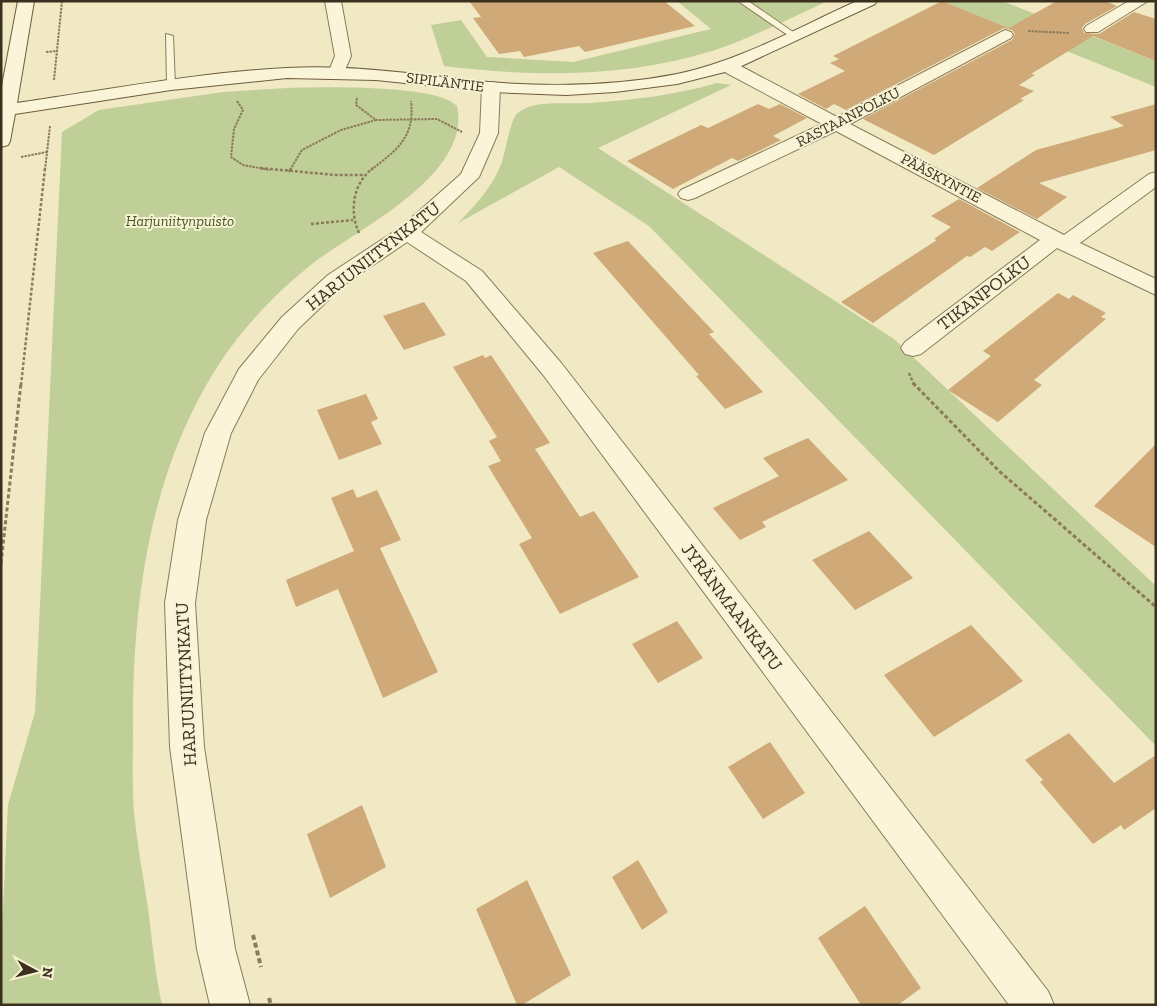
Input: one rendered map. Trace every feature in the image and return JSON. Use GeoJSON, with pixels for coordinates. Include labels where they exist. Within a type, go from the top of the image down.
{"type":"FeatureCollection","features":[{"type":"Feature","properties":{"kind":"street"},"geometry":{"type":"LineString","coordinates":[[1,141],[4,110],[26,1]]}},
{"type":"Feature","properties":{"kind":"street"},"geometry":{"type":"LineString","coordinates":[[334,1],[344,56],[336,73]]}},
{"type":"Feature","properties":{"kind":"street","name":"SIPILÄNTIE"},"geometry":{"type":"LineString","coordinates":[[4,110],[171,85],[287,73],[336,73],[414,77],[490,87],[566,90],[615,87],[677,79],[727,66],[870,1]]}},
{"type":"Feature","properties":{"kind":"street"},"geometry":{"type":"LineString","coordinates":[[1092,29],[1141,1]]}},
{"type":"Feature","properties":{"kind":"street","name":"RASTAANPOLKU"},"geometry":{"type":"LineString","coordinates":[[688,194],[838,123],[1005,34]]}},
{"type":"Feature","properties":{"kind":"street","name":"PÄÄSKYNTIE"},"geometry":{"type":"LineString","coordinates":[[727,66],[1060,242],[1156,288]]}},
{"type":"Feature","properties":{"kind":"street","name":"HARJUNIITYNKATU"},"geometry":{"type":"LineString","coordinates":[[230,1005],[216,950],[187,747],[180,602],[192,520],[218,433],[248,375],[290,323],[336,280],[408,232],[469,177],[489,133],[490,87]]}},
{"type":"Feature","properties":{"kind":"street","name":"TIKANPOLKU"},"geometry":{"type":"LineString","coordinates":[[913,348],[1060,242],[1156,178]]}},
{"type":"Feature","properties":{"kind":"street","name":"JYRÄNMAANKATU"},"geometry":{"type":"LineString","coordinates":[[408,232],[420,242],[474,276],[553,370],[1034,1005]]}},
{"type":"Feature","properties":{"kind":"lane"},"geometry":{"type":"LineString","coordinates":[[742,1],[795,36]]}},
{"type":"Feature","properties":{"kind":"lane"},"geometry":{"type":"LineString","coordinates":[[169,36],[171,85]]}},
{"type":"Feature","properties":{"kind":"path"},"geometry":{"type":"LineString","coordinates":[[1,563],[62,1]]}},
{"type":"Feature","properties":{"kind":"path"},"geometry":{"type":"LineString","coordinates":[[1005,34],[1030,31],[1075,34],[1092,29]]}},
{"type":"Feature","properties":{"kind":"path"},"geometry":{"type":"LineString","coordinates":[[46,52],[57,51]]}},
{"type":"Feature","properties":{"kind":"path"},"geometry":{"type":"LineString","coordinates":[[358,92],[356,105],[376,120]]}},
{"type":"Feature","properties":{"kind":"path"},"geometry":{"type":"LineString","coordinates":[[233,96],[243,110],[234,129],[231,157],[243,165],[289,172],[364,175]]}},
{"type":"Feature","properties":{"kind":"path"},"geometry":{"type":"LineString","coordinates":[[377,251],[362,238],[352,220],[356,190],[364,175],[389,156],[407,136],[413,118],[413,106],[410,98]]}},
{"type":"Feature","properties":{"kind":"path"},"geometry":{"type":"LineString","coordinates":[[289,172],[302,150],[341,130],[376,120],[437,119],[484,144]]}},
{"type":"Feature","properties":{"kind":"path"},"geometry":{"type":"LineString","coordinates":[[20,157],[47,152]]}},
{"type":"Feature","properties":{"kind":"path"},"geometry":{"type":"LineString","coordinates":[[311,224],[352,220]]}},
{"type":"Feature","properties":{"kind":"path"},"geometry":{"type":"LineString","coordinates":[[913,348],[906,366],[913,384],[999,471],[1156,606]]}},
{"type":"Feature","properties":{"kind":"path"},"geometry":{"type":"LineString","coordinates":[[251,926],[262,973]]}},
{"type":"Feature","properties":{"kind":"path"},"geometry":{"type":"LineString","coordinates":[[266,990],[270,1005]]}},
{"type":"Feature","properties":{"kind":"green space"},"geometry":{"type":"Polygon","coordinates":[[[677,1],[828,1],[756,34],[712,51],[679,60],[613,71],[545,73],[478,70],[444,66],[431,25],[461,20],[487,57],[573,62],[711,29],[677,1]]]}},
{"type":"Feature","properties":{"kind":"green space"},"geometry":{"type":"Polygon","coordinates":[[[942,1],[1002,1],[1156,61],[1156,87],[942,1]]]}},
{"type":"Feature","properties":{"kind":"green space"},"geometry":{"type":"Polygon","coordinates":[[[717,83],[731,85],[598,148],[894,339],[1156,586],[1156,746],[649,226],[559,167],[458,223],[494,179],[502,162],[514,118],[523,109],[543,104],[590,103],[654,96],[686,91],[717,83]]]}},
{"type":"Feature","properties":{"kind":"green space","name":"Harjuniitynpuisto"},"geometry":{"type":"Polygon","coordinates":[[[288,88],[377,88],[426,94],[445,99],[457,106],[457,131],[447,155],[430,178],[382,217],[299,274],[263,309],[221,361],[196,404],[176,448],[161,494],[149,541],[136,637],[134,686],[133,803],[162,1005],[1,1005],[1,949],[8,805],[35,712],[62,132],[99,110],[223,92],[288,88]]]}},
{"type":"Feature","properties":{"kind":"building"},"geometry":{"type":"Polygon","coordinates":[[[469,1],[664,1],[695,26],[585,52],[579,46],[524,57],[520,51],[499,54],[473,18],[481,17],[469,1]]]}},
{"type":"Feature","properties":{"kind":"building"},"geometry":{"type":"Polygon","coordinates":[[[942,1],[1009,28],[1057,1],[1105,1],[1117,6],[1085,24],[1082,28],[1084,33],[1099,34],[1134,12],[1156,19],[1156,61],[1093,36],[1031,74],[1035,75],[1019,85],[1034,91],[1020,99],[1024,100],[934,155],[863,119],[1012,40],[1015,34],[1012,30],[1004,28],[846,110],[834,104],[826,109],[798,94],[845,71],[830,63],[839,59],[833,56],[942,1]]]}},
{"type":"Feature","properties":{"kind":"building"},"geometry":{"type":"Polygon","coordinates":[[[758,104],[769,109],[780,104],[807,118],[773,136],[781,140],[738,161],[732,158],[673,189],[627,161],[701,125],[708,128],[758,104]]]}},
{"type":"Feature","properties":{"kind":"building"},"geometry":{"type":"Polygon","coordinates":[[[1156,104],[1156,150],[1039,183],[1067,197],[1037,219],[977,188],[1036,150],[1124,126],[1110,117],[1156,104]]]}},
{"type":"Feature","properties":{"kind":"building"},"geometry":{"type":"Polygon","coordinates":[[[959,199],[1020,232],[992,251],[985,247],[970,257],[967,256],[873,323],[841,302],[937,240],[934,239],[951,227],[931,216],[959,199]]]}},
{"type":"Feature","properties":{"kind":"building"},"geometry":{"type":"Polygon","coordinates":[[[628,241],[714,332],[709,334],[763,392],[725,409],[696,376],[699,375],[593,253],[628,241]]]}},
{"type":"Feature","properties":{"kind":"building"},"geometry":{"type":"Polygon","coordinates":[[[1058,293],[1069,299],[1073,295],[1106,313],[1101,317],[1106,319],[1034,380],[1042,385],[998,422],[948,390],[991,356],[983,351],[1058,293]]]}},
{"type":"Feature","properties":{"kind":"building"},"geometry":{"type":"Polygon","coordinates":[[[424,302],[446,335],[404,350],[383,316],[424,302]]]}},
{"type":"Feature","properties":{"kind":"building"},"geometry":{"type":"Polygon","coordinates":[[[483,355],[485,358],[491,355],[550,443],[535,449],[580,517],[594,511],[639,577],[560,614],[519,544],[532,538],[488,466],[501,461],[489,441],[497,437],[453,367],[483,355]]]}},
{"type":"Feature","properties":{"kind":"building"},"geometry":{"type":"Polygon","coordinates":[[[366,394],[378,419],[371,422],[382,444],[339,460],[317,410],[366,394]]]}},
{"type":"Feature","properties":{"kind":"building"},"geometry":{"type":"Polygon","coordinates":[[[808,438],[848,480],[762,522],[766,527],[740,540],[713,508],[779,476],[763,458],[808,438]]]}},
{"type":"Feature","properties":{"kind":"building"},"geometry":{"type":"Polygon","coordinates":[[[1156,444],[1156,547],[1094,506],[1156,444]]]}},
{"type":"Feature","properties":{"kind":"building"},"geometry":{"type":"Polygon","coordinates":[[[353,489],[357,498],[377,490],[401,540],[380,548],[438,672],[383,698],[338,589],[296,607],[286,580],[354,551],[331,498],[353,489]]]}},
{"type":"Feature","properties":{"kind":"building"},"geometry":{"type":"Polygon","coordinates":[[[869,531],[913,578],[855,610],[812,560],[869,531]]]}},
{"type":"Feature","properties":{"kind":"building"},"geometry":{"type":"Polygon","coordinates":[[[677,621],[703,658],[658,683],[632,644],[677,621]]]}},
{"type":"Feature","properties":{"kind":"building"},"geometry":{"type":"Polygon","coordinates":[[[971,625],[1023,681],[934,737],[884,675],[971,625]]]}},
{"type":"Feature","properties":{"kind":"building"},"geometry":{"type":"Polygon","coordinates":[[[1069,733],[1114,783],[1156,755],[1156,808],[1124,830],[1121,825],[1093,844],[1040,782],[1043,780],[1025,760],[1069,733]]]}},
{"type":"Feature","properties":{"kind":"building"},"geometry":{"type":"Polygon","coordinates":[[[770,742],[805,793],[763,819],[728,767],[770,742]]]}},
{"type":"Feature","properties":{"kind":"building"},"geometry":{"type":"Polygon","coordinates":[[[362,805],[386,867],[330,898],[307,834],[362,805]]]}},
{"type":"Feature","properties":{"kind":"building"},"geometry":{"type":"Polygon","coordinates":[[[638,860],[668,912],[642,930],[612,877],[638,860]]]}},
{"type":"Feature","properties":{"kind":"building"},"geometry":{"type":"Polygon","coordinates":[[[527,880],[571,975],[522,1005],[517,1005],[476,909],[527,880]]]}},
{"type":"Feature","properties":{"kind":"building"},"geometry":{"type":"Polygon","coordinates":[[[865,906],[921,988],[898,1005],[861,1005],[818,938],[865,906]]]}}]}
